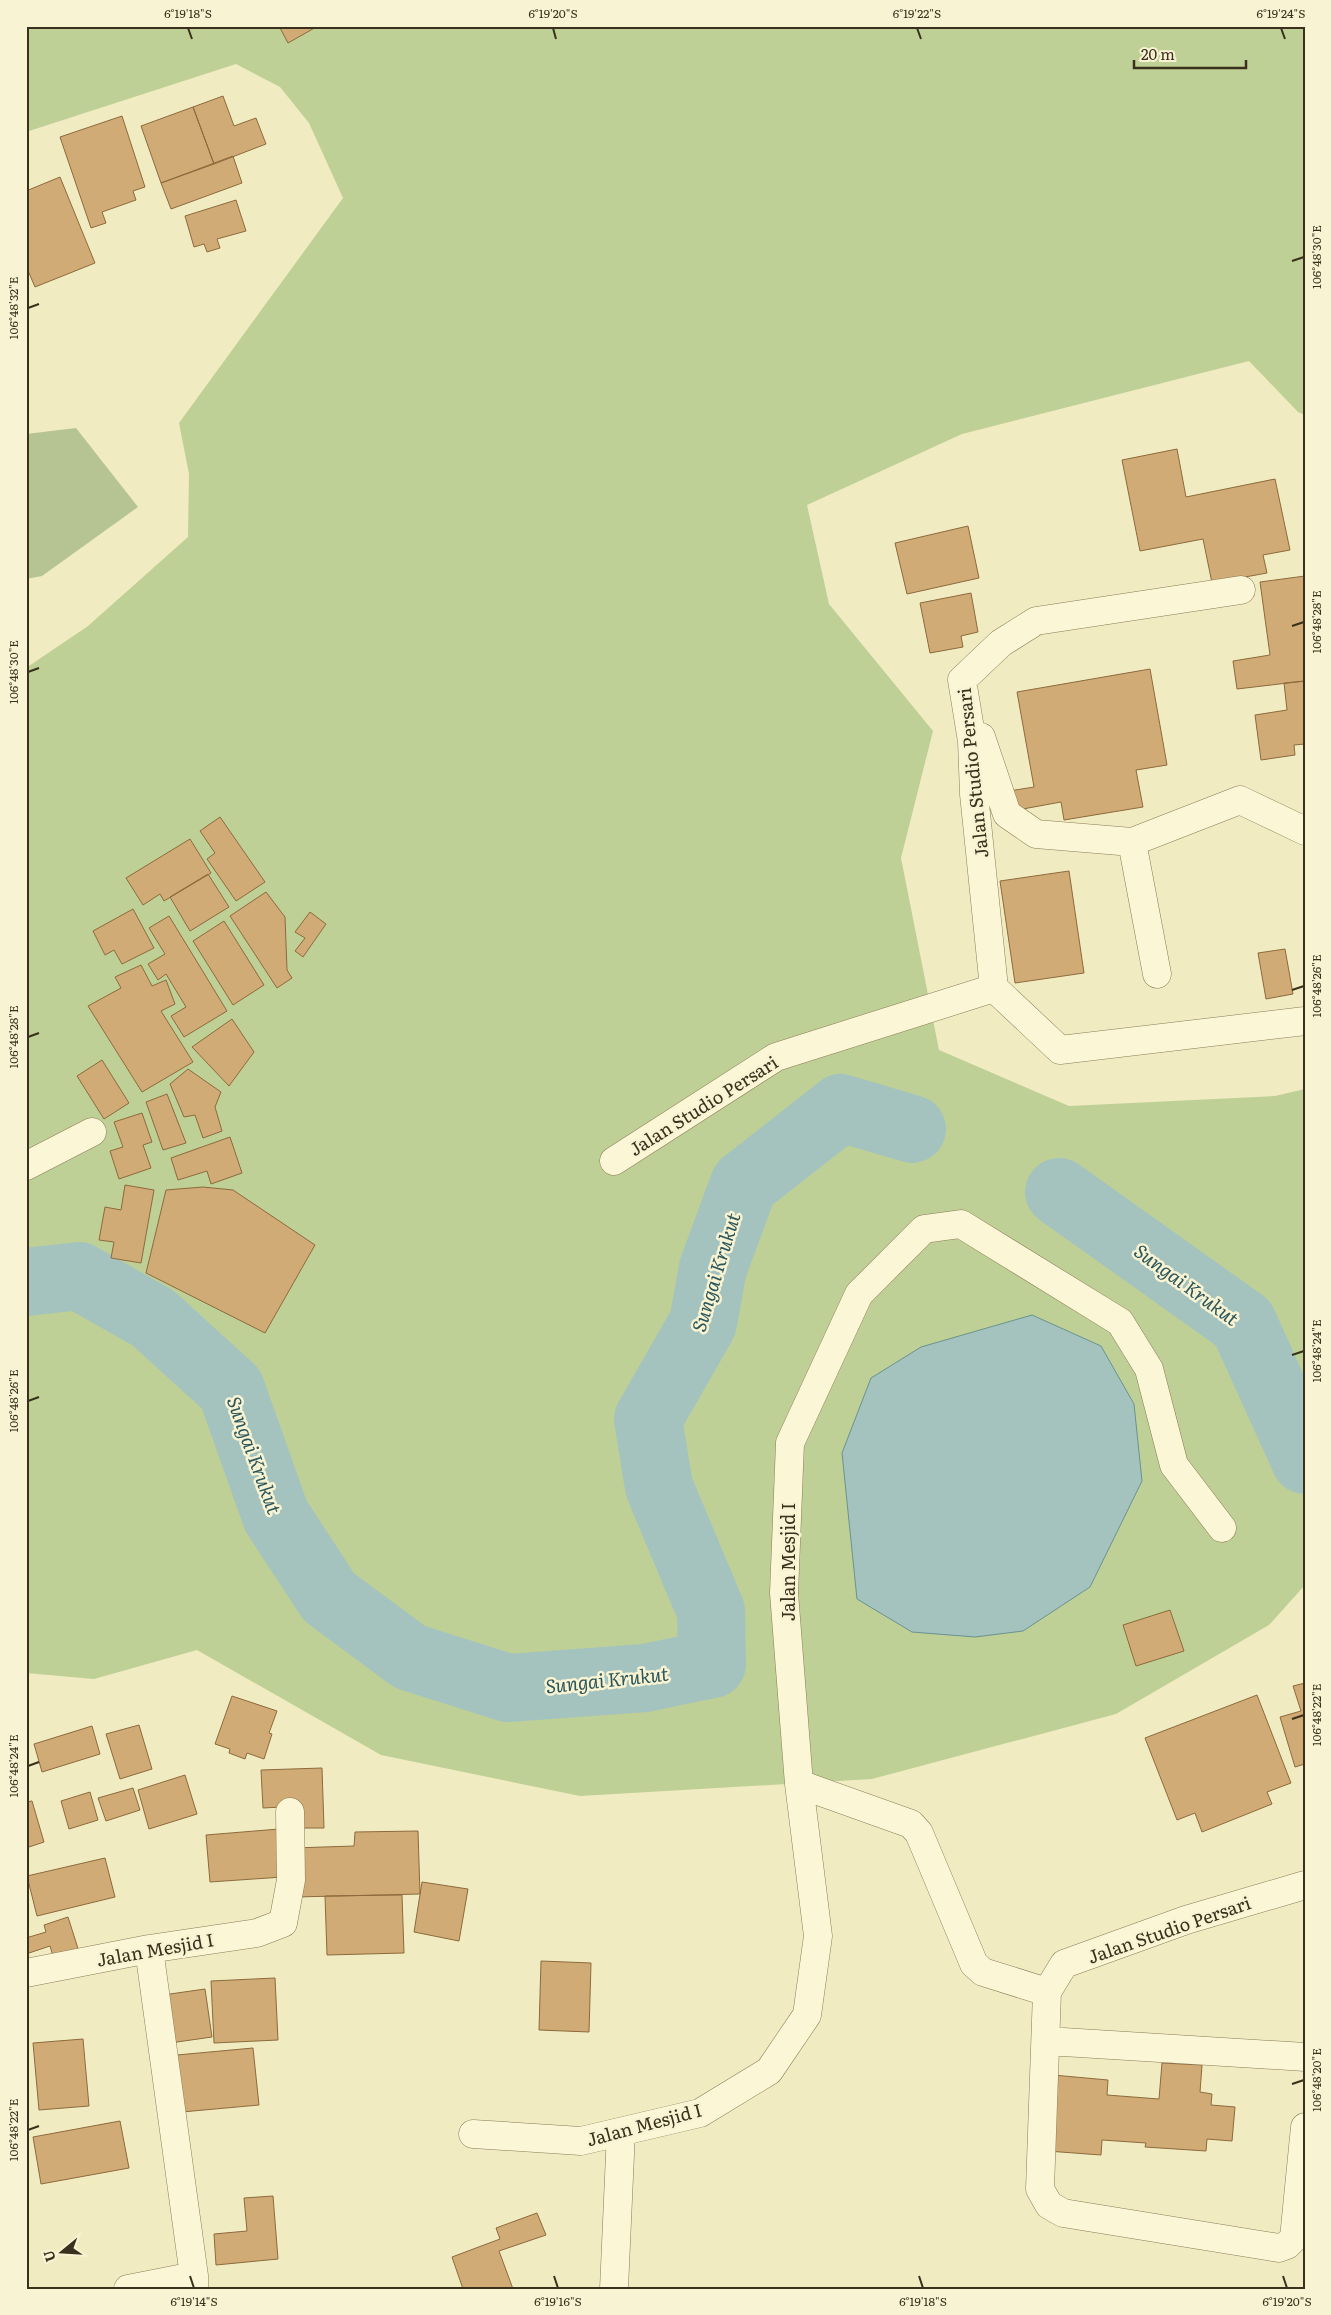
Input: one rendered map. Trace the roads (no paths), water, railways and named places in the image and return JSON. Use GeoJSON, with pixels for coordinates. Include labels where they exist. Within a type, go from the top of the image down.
{"type":"FeatureCollection","features":[{"type":"Feature","properties":{"kind":"street","name":"Jalan Studio Persari"},"geometry":{"type":"LineString","coordinates":[[614,1161],[776,1057],[994,988],[974,794],[972,741],[962,680],[1001,643],[1036,621],[1241,590]]}},
{"type":"Feature","properties":{"kind":"street"},"geometry":{"type":"LineString","coordinates":[[962,680],[1007,814],[1036,834],[1132,842],[1240,800],[1304,833]]}},
{"type":"Feature","properties":{"kind":"street"},"geometry":{"type":"LineString","coordinates":[[1132,842],[1157,974]]}},
{"type":"Feature","properties":{"kind":"street"},"geometry":{"type":"LineString","coordinates":[[994,988],[1060,1050],[1305,1021]]}},
{"type":"Feature","properties":{"kind":"street"},"geometry":{"type":"LineString","coordinates":[[26,1166],[92,1132]]}},
{"type":"Feature","properties":{"kind":"street","name":"Jalan Mesjid I"},"geometry":{"type":"LineString","coordinates":[[473,2134],[581,2141],[700,2113],[769,2071],[807,2015],[818,1936],[799,1784],[784,1593],[790,1443],[859,1294],[924,1229],[961,1224],[1120,1322],[1150,1369],[1174,1465],[1222,1528]]}},
{"type":"Feature","properties":{"kind":"street"},"geometry":{"type":"LineString","coordinates":[[799,1784],[911,1824],[919,1833],[974,1964],[984,1972],[1047,1992],[1047,2041],[1040,2189],[1049,2205],[1063,2213],[1279,2248],[1287,2245],[1294,2238],[1305,2127]]}},
{"type":"Feature","properties":{"kind":"street","name":"Jalan Mesjid I"},"geometry":{"type":"LineString","coordinates":[[26,1973],[149,1949],[257,1933],[283,1922],[291,1880],[290,1812]]}},
{"type":"Feature","properties":{"kind":"street","name":"Jalan Studio Persari"},"geometry":{"type":"LineString","coordinates":[[1047,1992],[1064,1964],[1186,1920],[1305,1885]]}},
{"type":"Feature","properties":{"kind":"street"},"geometry":{"type":"LineString","coordinates":[[128,2289],[194,2282],[149,1949]]}},
{"type":"Feature","properties":{"kind":"street"},"geometry":{"type":"LineString","coordinates":[[1047,2041],[1305,2057]]}},
{"type":"Feature","properties":{"kind":"street"},"geometry":{"type":"LineString","coordinates":[[614,2289],[621,2132]]}},
{"type":"Feature","properties":{"kind":"water"},"geometry":{"type":"Polygon","coordinates":[[[1032,1315],[1101,1346],[1134,1404],[1142,1481],[1090,1587],[1023,1631],[975,1637],[912,1632],[857,1599],[842,1453],[871,1378],[921,1347],[1032,1315]]]}},
{"type":"Feature","properties":{"kind":"waterway","name":"Sungai Krukut"},"geometry":{"type":"LineString","coordinates":[[26,1282],[79,1276],[153,1318],[231,1389],[276,1516],[329,1597],[410,1657],[508,1688],[645,1678],[712,1664],[711,1611],[659,1487],[648,1419],[703,1323],[713,1268],[744,1184],[841,1108],[912,1129]]}},
{"type":"Feature","properties":{"kind":"waterway","name":"Sungai Krukut"},"geometry":{"type":"LineString","coordinates":[[1059,1192],[1243,1323],[1305,1460]]}}]}
